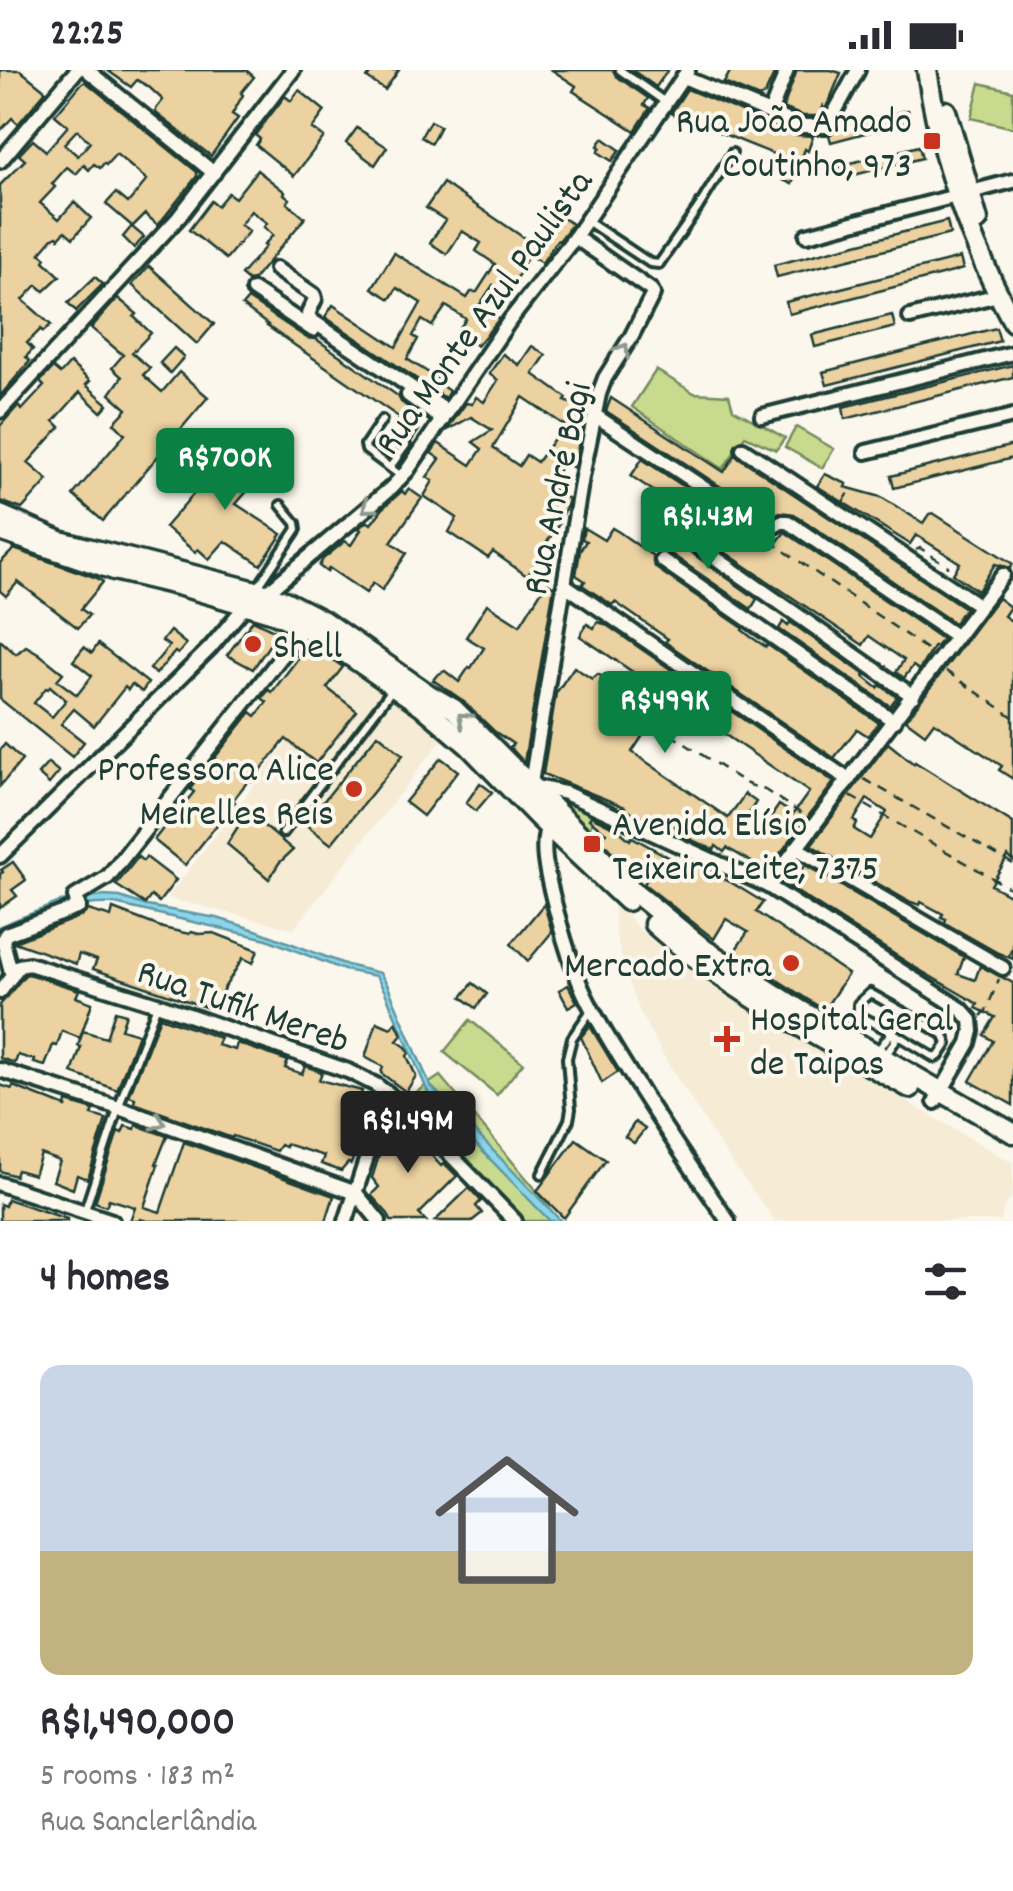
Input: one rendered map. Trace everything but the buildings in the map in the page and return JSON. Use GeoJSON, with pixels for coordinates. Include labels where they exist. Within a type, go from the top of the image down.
{"type":"FeatureCollection","features":[{"type":"Feature","properties":{"kind":"main road"},"geometry":{"type":"LineString","coordinates":[[926,70],[940,138],[962,194]]}},
{"type":"Feature","properties":{"kind":"main road"},"geometry":{"type":"LineString","coordinates":[[939,70],[972,240],[1006,296],[1013,322]]}},
{"type":"Feature","properties":{"kind":"main road"},"geometry":{"type":"LineString","coordinates":[[0,516],[60,541],[103,546],[256,597],[289,618],[309,620],[454,709],[524,791],[678,946],[938,1097],[1013,1133]]}},
{"type":"Feature","properties":{"kind":"main road"},"geometry":{"type":"LineString","coordinates":[[0,531],[114,570],[256,597]]}},
{"type":"Feature","properties":{"kind":"main road"},"geometry":{"type":"LineString","coordinates":[[309,620],[421,705],[524,791]]}},
{"type":"Feature","properties":{"kind":"main road"},"geometry":{"type":"LineString","coordinates":[[856,1050],[880,1056],[1013,1146]]}},
{"type":"Feature","properties":{"kind":"street"},"geometry":{"type":"LineString","coordinates":[[0,162],[77,70]]}},
{"type":"Feature","properties":{"kind":"street"},"geometry":{"type":"LineString","coordinates":[[87,70],[214,173]]}},
{"type":"Feature","properties":{"kind":"street"},"geometry":{"type":"LineString","coordinates":[[0,411],[153,248],[293,70]]}},
{"type":"Feature","properties":{"kind":"street"},"geometry":{"type":"LineString","coordinates":[[770,112],[787,70]]}},
{"type":"Feature","properties":{"kind":"street"},"geometry":{"type":"LineString","coordinates":[[686,74],[801,126],[827,126],[858,70]]}},
{"type":"Feature","properties":{"kind":"street","name":"Rua Monte Azul Paulista"},"geometry":{"type":"LineString","coordinates":[[0,856],[210,648],[256,597],[402,477],[686,74]]}},
{"type":"Feature","properties":{"kind":"street"},"geometry":{"type":"LineString","coordinates":[[807,235],[1013,181]]}},
{"type":"Feature","properties":{"kind":"street","name":"Rua André Bagi"},"geometry":{"type":"LineString","coordinates":[[524,791],[602,385],[653,294],[575,236]]}},
{"type":"Feature","properties":{"kind":"street"},"geometry":{"type":"LineString","coordinates":[[276,269],[314,295],[308,314],[311,320],[445,416]]}},
{"type":"Feature","properties":{"kind":"street"},"geometry":{"type":"LineString","coordinates":[[253,290],[445,416]]}},
{"type":"Feature","properties":{"kind":"street"},"geometry":{"type":"LineString","coordinates":[[910,316],[1006,296]]}},
{"type":"Feature","properties":{"kind":"street"},"geometry":{"type":"LineString","coordinates":[[762,416],[1013,353]]}},
{"type":"Feature","properties":{"kind":"street"},"geometry":{"type":"LineString","coordinates":[[596,416],[766,529],[788,522],[958,637]]}},
{"type":"Feature","properties":{"kind":"street"},"geometry":{"type":"LineString","coordinates":[[866,452],[1013,416]]}},
{"type":"Feature","properties":{"kind":"street"},"geometry":{"type":"LineString","coordinates":[[743,449],[980,606]]}},
{"type":"Feature","properties":{"kind":"street"},"geometry":{"type":"LineString","coordinates":[[690,540],[913,696]]}},
{"type":"Feature","properties":{"kind":"street"},"geometry":{"type":"LineString","coordinates":[[662,560],[894,721]]}},
{"type":"Feature","properties":{"kind":"street"},"geometry":{"type":"LineString","coordinates":[[768,886],[1003,575]]}},
{"type":"Feature","properties":{"kind":"street"},"geometry":{"type":"LineString","coordinates":[[565,585],[848,781]]}},
{"type":"Feature","properties":{"kind":"street"},"geometry":{"type":"LineString","coordinates":[[0,992],[16,971],[3,941],[6,934],[75,904],[108,877],[309,620]]}},
{"type":"Feature","properties":{"kind":"street"},"geometry":{"type":"LineString","coordinates":[[524,791],[565,793],[768,886],[951,1002],[972,1023],[969,1044],[938,1097]]}},
{"type":"Feature","properties":{"kind":"street"},"geometry":{"type":"LineString","coordinates":[[552,819],[545,842],[548,876],[563,938],[592,1009],[667,1133],[728,1221]]}},
{"type":"Feature","properties":{"kind":"street"},"geometry":{"type":"LineString","coordinates":[[796,848],[1003,968]]}},
{"type":"Feature","properties":{"kind":"street","name":"Rua Tufik Mereb"},"geometry":{"type":"LineString","coordinates":[[16,971],[28,964],[348,1071],[388,1093],[516,1221]]}},
{"type":"Feature","properties":{"kind":"street"},"geometry":{"type":"LineString","coordinates":[[0,1070],[356,1192],[379,1221]]}},
{"type":"Feature","properties":{"kind":"street"},"geometry":{"type":"LineString","coordinates":[[346,1221],[388,1093]]}},
{"type":"Feature","properties":{"kind":"street"},"geometry":{"type":"LineString","coordinates":[[0,1184],[112,1221]]}},
{"type":"Feature","properties":{"kind":"lane"},"geometry":{"type":"LineString","coordinates":[[620,70],[666,103]]}},
{"type":"Feature","properties":{"kind":"lane"},"geometry":{"type":"LineString","coordinates":[[586,220],[650,263],[659,264],[732,153]]}},
{"type":"Feature","properties":{"kind":"lane"},"geometry":{"type":"LineString","coordinates":[[382,420],[365,444],[366,450],[402,477]]}},
{"type":"Feature","properties":{"kind":"lane"},"geometry":{"type":"LineString","coordinates":[[390,467],[406,445]]}},
{"type":"Feature","properties":{"kind":"lane"},"geometry":{"type":"LineString","coordinates":[[256,597],[297,529],[282,506]]}},
{"type":"Feature","properties":{"kind":"lane"},"geometry":{"type":"LineString","coordinates":[[282,833],[395,686]]}},
{"type":"Feature","properties":{"kind":"lane"},"geometry":{"type":"LineString","coordinates":[[870,993],[905,1013],[944,1035],[947,1044],[940,1056],[936,1058],[858,1015],[858,1004],[870,993]]}},
{"type":"Feature","properties":{"kind":"lane"},"geometry":{"type":"LineString","coordinates":[[84,1211],[157,1004]]}},
{"type":"Feature","properties":{"kind":"lane"},"geometry":{"type":"LineString","coordinates":[[542,1174],[569,1120],[567,1058],[572,1038],[592,1009]]}},
{"type":"Feature","properties":{"kind":"lane"},"geometry":{"type":"LineString","coordinates":[[880,1056],[895,1041],[894,1033],[905,1013]]}},
{"type":"Feature","properties":{"kind":"path"},"geometry":{"type":"LineString","coordinates":[[766,529],[774,546],[1013,717]]}},
{"type":"Feature","properties":{"kind":"path"},"geometry":{"type":"LineString","coordinates":[[670,734],[816,823]]}},
{"type":"Feature","properties":{"kind":"path"},"geometry":{"type":"LineString","coordinates":[[848,781],[1013,864]]}},
{"type":"Feature","properties":{"kind":"path"},"geometry":{"type":"LineString","coordinates":[[848,781],[1013,890]]}},
{"type":"Feature","properties":{"kind":"path"},"geometry":{"type":"LineString","coordinates":[[972,1023],[986,1010],[1013,946]]}},
{"type":"Feature","properties":{"kind":"shaded area"},"geometry":{"type":"Polygon","coordinates":[[[348,663],[444,737],[294,929],[167,898],[348,663]]]}},
{"type":"Feature","properties":{"kind":"shaded area","name":"Hospital Geral de Taipas"},"geometry":{"type":"Polygon","coordinates":[[[613,900],[642,932],[682,964],[756,1014],[1013,1163],[1013,1194],[1001,1221],[775,1221],[727,1156],[640,1013],[616,937],[613,900]]]}},
{"type":"Feature","properties":{"kind":"green space"},"geometry":{"type":"Polygon","coordinates":[[[980,83],[1013,91],[1013,128],[971,118],[980,83]]]}},
{"type":"Feature","properties":{"kind":"green space"},"geometry":{"type":"Polygon","coordinates":[[[656,370],[694,393],[729,395],[733,409],[785,438],[776,450],[745,436],[723,469],[632,407],[656,370]]]}},
{"type":"Feature","properties":{"kind":"green space"},"geometry":{"type":"Polygon","coordinates":[[[796,427],[834,449],[822,468],[785,447],[796,427]]]}},
{"type":"Feature","properties":{"kind":"green space"},"geometry":{"type":"Polygon","coordinates":[[[529,781],[598,808],[584,841],[529,781]]]}},
{"type":"Feature","properties":{"kind":"green space"},"geometry":{"type":"Polygon","coordinates":[[[470,1020],[523,1063],[497,1095],[444,1052],[470,1020]]]}},
{"type":"Feature","properties":{"kind":"green space"},"geometry":{"type":"Polygon","coordinates":[[[440,1076],[559,1221],[522,1221],[412,1095],[440,1076]]]}},
{"type":"Feature","properties":{"kind":"water"},"geometry":{"type":"Polygon","coordinates":[[[103,896],[217,918],[380,973],[430,1085],[561,1221],[550,1221],[430,1097],[376,976],[344,970],[267,939],[115,904],[70,908],[0,933],[0,926],[60,902],[103,896]]]}},
{"type":"Feature","properties":{"kind":"place","name":"Rua João Amado Coutinho, 973"},"geometry":{"type":"Point","coordinates":[932,141]}},
{"type":"Feature","properties":{"kind":"place","name":"Shell"},"geometry":{"type":"Point","coordinates":[253,644]}},
{"type":"Feature","properties":{"kind":"place","name":"Professora Alice Meirelles Reis"},"geometry":{"type":"Point","coordinates":[354,789]}},
{"type":"Feature","properties":{"kind":"place","name":"Avenida Elísio Teixeira Leite, 7375"},"geometry":{"type":"Point","coordinates":[592,844]}},
{"type":"Feature","properties":{"kind":"place","name":"Mercado Extra"},"geometry":{"type":"Point","coordinates":[791,963]}},
{"type":"Feature","properties":{"kind":"place","name":"Hospital Geral de Taipas"},"geometry":{"type":"Point","coordinates":[727,1039]}}]}
